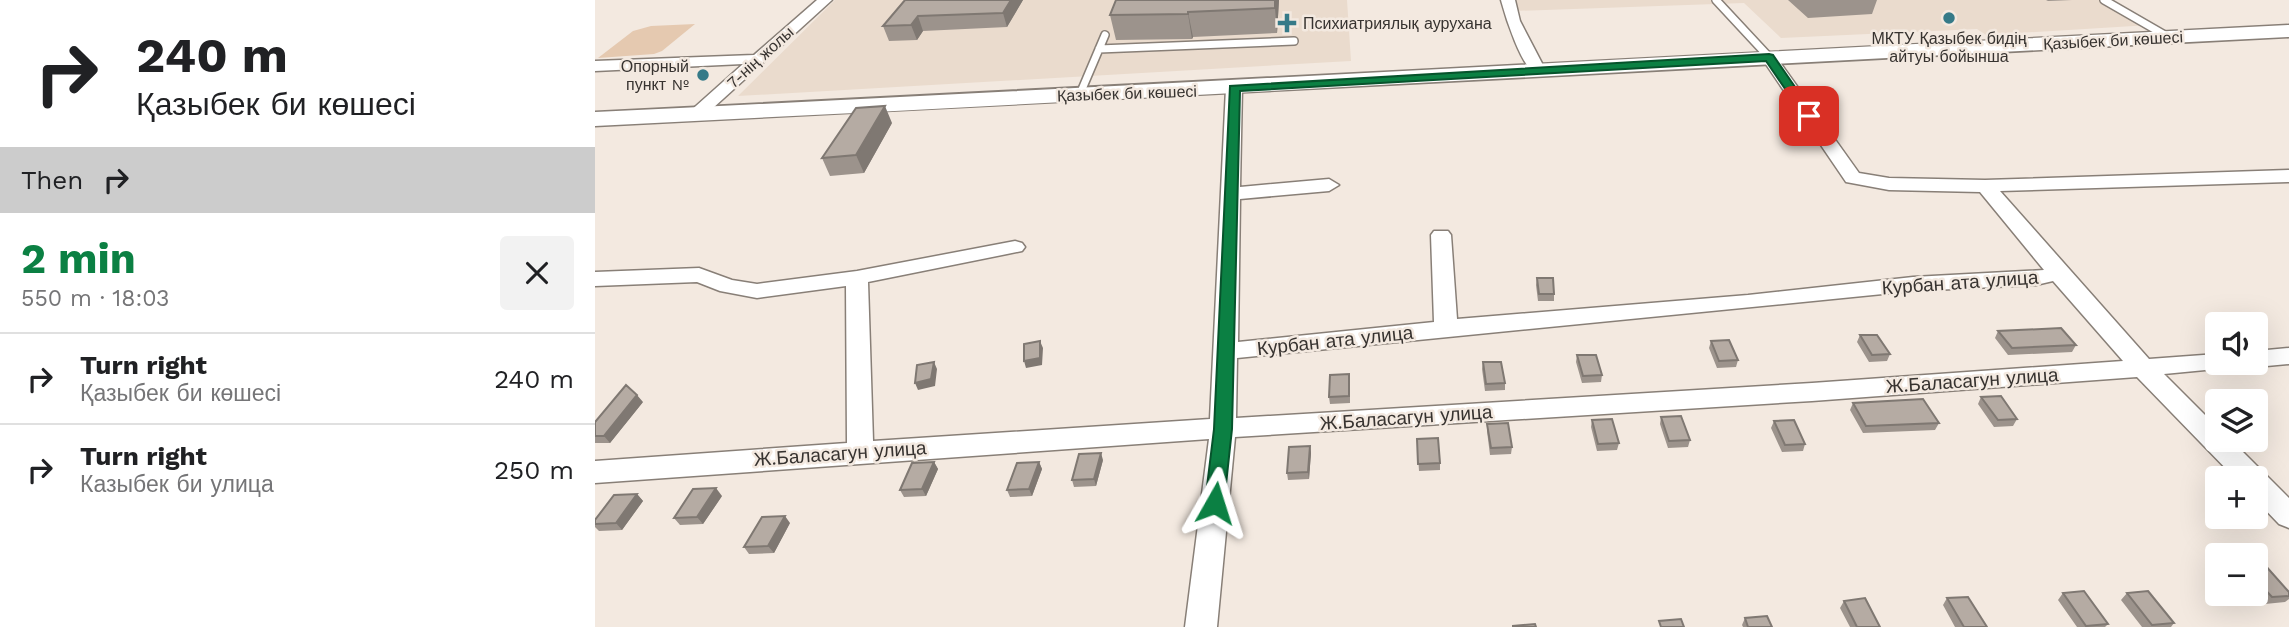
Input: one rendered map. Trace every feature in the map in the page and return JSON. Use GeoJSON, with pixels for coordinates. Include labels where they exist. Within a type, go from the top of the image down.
{"type":"FeatureCollection","features":[{"type":"Feature","properties":{"kind":"main road","name":"Қазыбек би көшесі"},"geometry":{"type":"LineString","coordinates":[[595,119],[1234,88],[1537,69],[2289,31]]}},
{"type":"Feature","properties":{"kind":"street","name":"7-нің жолы"},"geometry":{"type":"LineString","coordinates":[[696,114],[825,0]]}},
{"type":"Feature","properties":{"kind":"street"},"geometry":{"type":"LineString","coordinates":[[1508,0],[1513,21],[1537,69]]}},
{"type":"Feature","properties":{"kind":"street"},"geometry":{"type":"LineString","coordinates":[[1769,57],[1853,178],[1889,184],[1985,186],[2289,176]]}},
{"type":"Feature","properties":{"kind":"street"},"geometry":{"type":"LineString","coordinates":[[595,66],[758,59]]}},
{"type":"Feature","properties":{"kind":"street"},"geometry":{"type":"LineString","coordinates":[[1201,627],[1223,429],[1234,88]]}},
{"type":"Feature","properties":{"kind":"street"},"geometry":{"type":"LineString","coordinates":[[1231,194],[1329,186]]}},
{"type":"Feature","properties":{"kind":"street","name":"Курбан ата улица"},"geometry":{"type":"LineString","coordinates":[[1225,351],[1913,284],[2035,278],[2058,273],[1985,186]]}},
{"type":"Feature","properties":{"kind":"street"},"geometry":{"type":"LineString","coordinates":[[1441,235],[1447,300],[1445,328]]}},
{"type":"Feature","properties":{"kind":"street"},"geometry":{"type":"LineString","coordinates":[[595,279],[699,275],[728,286],[757,291],[856,278],[1015,247]]}},
{"type":"Feature","properties":{"kind":"street"},"geometry":{"type":"LineString","coordinates":[[2058,273],[2143,368],[2240,466]]}},
{"type":"Feature","properties":{"kind":"street"},"geometry":{"type":"LineString","coordinates":[[856,278],[860,450]]}},
{"type":"Feature","properties":{"kind":"street"},"geometry":{"type":"LineString","coordinates":[[2268,358],[2289,356]]}},
{"type":"Feature","properties":{"kind":"street","name":"Ж.Баласагун улица"},"geometry":{"type":"LineString","coordinates":[[595,472],[860,450],[1223,429],[2205,363]]}},
{"type":"Feature","properties":{"kind":"street"},"geometry":{"type":"LineString","coordinates":[[2268,494],[2289,516]]}},
{"type":"Feature","properties":{"kind":"lane"},"geometry":{"type":"LineString","coordinates":[[1716,0],[1769,57]]}},
{"type":"Feature","properties":{"kind":"lane"},"geometry":{"type":"LineString","coordinates":[[2104,0],[2170,38]]}},
{"type":"Feature","properties":{"kind":"lane"},"geometry":{"type":"LineString","coordinates":[[1080,94],[1105,35]]}},
{"type":"Feature","properties":{"kind":"lane"},"geometry":{"type":"LineString","coordinates":[[1099,49],[1294,41]]}},
{"type":"Feature","properties":{"kind":"shaded area"},"geometry":{"type":"Polygon","coordinates":[[[835,0],[1347,0],[1351,61],[738,96],[835,0]]]}},
{"type":"Feature","properties":{"kind":"shaded area","name":"МКТУ Қазыбек бидің айтуы бойынша"},"geometry":{"type":"Polygon","coordinates":[[[1510,0],[2105,0],[2150,25],[1986,35],[1977,29],[1781,38],[1744,3],[1515,11],[1510,0]]]}},
{"type":"Feature","properties":{"kind":"shaded area"},"geometry":{"type":"Polygon","coordinates":[[[695,24],[662,51],[654,54],[598,58],[633,31],[651,26],[695,24]]]}},
{"type":"Feature","properties":{"kind":"building"},"geometry":{"type":"Polygon","coordinates":[[[905,0],[1011,0],[1003,13],[918,16],[911,25],[883,26],[905,0]]]}},
{"type":"Feature","properties":{"kind":"building"},"geometry":{"type":"Polygon","coordinates":[[[1116,0],[1275,0],[1275,8],[1188,14],[1110,15],[1116,0]]]}},
{"type":"Feature","properties":{"kind":"building"},"geometry":{"type":"Polygon","coordinates":[[[885,106],[856,155],[822,158],[856,108],[885,106]]]}},
{"type":"Feature","properties":{"kind":"building"},"geometry":{"type":"Polygon","coordinates":[[[1537,278],[1553,278],[1554,294],[1539,294],[1537,278]]]}},
{"type":"Feature","properties":{"kind":"building"},"geometry":{"type":"Polygon","coordinates":[[[2061,328],[2076,345],[2012,348],[1998,331],[2061,328]]]}},
{"type":"Feature","properties":{"kind":"building"},"geometry":{"type":"Polygon","coordinates":[[[1860,335],[1877,335],[1890,354],[1872,355],[1860,335]]]}},
{"type":"Feature","properties":{"kind":"building"},"geometry":{"type":"Polygon","coordinates":[[[1729,340],[1738,360],[1719,361],[1711,341],[1729,340]]]}},
{"type":"Feature","properties":{"kind":"building"},"geometry":{"type":"Polygon","coordinates":[[[1040,341],[1040,358],[1024,361],[1024,344],[1040,341]]]}},
{"type":"Feature","properties":{"kind":"building"},"geometry":{"type":"Polygon","coordinates":[[[1577,355],[1596,355],[1602,375],[1583,376],[1577,355]]]}},
{"type":"Feature","properties":{"kind":"building"},"geometry":{"type":"Polygon","coordinates":[[[934,362],[931,379],[915,383],[917,365],[934,362]]]}},
{"type":"Feature","properties":{"kind":"building"},"geometry":{"type":"Polygon","coordinates":[[[1483,362],[1501,362],[1505,383],[1486,384],[1483,362]]]}},
{"type":"Feature","properties":{"kind":"building"},"geometry":{"type":"Polygon","coordinates":[[[1349,374],[1349,396],[1329,397],[1330,375],[1349,374]]]}},
{"type":"Feature","properties":{"kind":"building"},"geometry":{"type":"Polygon","coordinates":[[[626,385],[637,395],[604,436],[595,436],[595,422],[626,385]]]}},
{"type":"Feature","properties":{"kind":"building"},"geometry":{"type":"Polygon","coordinates":[[[2001,396],[2017,419],[1998,420],[1981,397],[2001,396]]]}},
{"type":"Feature","properties":{"kind":"building"},"geometry":{"type":"Polygon","coordinates":[[[1923,399],[1939,423],[1866,426],[1853,403],[1923,399]]]}},
{"type":"Feature","properties":{"kind":"building"},"geometry":{"type":"Polygon","coordinates":[[[1681,416],[1690,440],[1669,441],[1661,417],[1681,416]]]}},
{"type":"Feature","properties":{"kind":"building"},"geometry":{"type":"Polygon","coordinates":[[[1612,419],[1619,443],[1598,444],[1592,420],[1612,419]]]}},
{"type":"Feature","properties":{"kind":"building"},"geometry":{"type":"Polygon","coordinates":[[[1794,420],[1805,444],[1785,445],[1774,421],[1794,420]]]}},
{"type":"Feature","properties":{"kind":"building"},"geometry":{"type":"Polygon","coordinates":[[[1508,423],[1512,447],[1491,448],[1487,424],[1508,423]]]}},
{"type":"Feature","properties":{"kind":"building"},"geometry":{"type":"Polygon","coordinates":[[[1438,438],[1440,463],[1418,464],[1417,439],[1438,438]]]}},
{"type":"Feature","properties":{"kind":"building"},"geometry":{"type":"Polygon","coordinates":[[[1310,446],[1308,472],[1287,473],[1289,447],[1310,446]]]}},
{"type":"Feature","properties":{"kind":"building"},"geometry":{"type":"Polygon","coordinates":[[[1101,453],[1094,479],[1072,480],[1079,454],[1101,453]]]}},
{"type":"Feature","properties":{"kind":"building"},"geometry":{"type":"Polygon","coordinates":[[[934,462],[922,489],[900,490],[912,463],[934,462]]]}},
{"type":"Feature","properties":{"kind":"building"},"geometry":{"type":"Polygon","coordinates":[[[1039,462],[1029,489],[1007,490],[1017,463],[1039,462]]]}},
{"type":"Feature","properties":{"kind":"building"},"geometry":{"type":"Polygon","coordinates":[[[716,488],[697,517],[674,518],[693,489],[716,488]]]}},
{"type":"Feature","properties":{"kind":"building"},"geometry":{"type":"Polygon","coordinates":[[[637,494],[616,523],[595,524],[595,520],[614,495],[637,494]]]}},
{"type":"Feature","properties":{"kind":"building"},"geometry":{"type":"Polygon","coordinates":[[[785,516],[768,546],[744,547],[762,517],[785,516]]]}},
{"type":"Feature","properties":{"kind":"building"},"geometry":{"type":"Polygon","coordinates":[[[2268,568],[2289,592],[2289,596],[2272,597],[2268,593],[2268,568]]]}},
{"type":"Feature","properties":{"kind":"building"},"geometry":{"type":"Polygon","coordinates":[[[2084,591],[2108,624],[2086,626],[2063,593],[2084,591]]]}},
{"type":"Feature","properties":{"kind":"building"},"geometry":{"type":"Polygon","coordinates":[[[2148,591],[2174,623],[2152,625],[2127,593],[2148,591]]]}},
{"type":"Feature","properties":{"kind":"building"},"geometry":{"type":"Polygon","coordinates":[[[1968,597],[1987,627],[1964,627],[1947,598],[1968,597]]]}},
{"type":"Feature","properties":{"kind":"building"},"geometry":{"type":"Polygon","coordinates":[[[1865,598],[1880,627],[1857,627],[1844,601],[1865,598]]]}},
{"type":"Feature","properties":{"kind":"building"},"geometry":{"type":"Polygon","coordinates":[[[1767,616],[1772,627],[1748,627],[1745,618],[1767,616]]]}},
{"type":"Feature","properties":{"kind":"building"},"geometry":{"type":"Polygon","coordinates":[[[1681,619],[1684,627],[1661,627],[1659,621],[1681,619]]]}},
{"type":"Feature","properties":{"kind":"building"},"geometry":{"type":"Polygon","coordinates":[[[1535,624],[1536,627],[1513,627],[1513,626],[1535,624]]]}},
{"type":"Feature","properties":{"kind":"place","name":"МКТУ Қазыбек бидің айтуы бойынша"},"geometry":{"type":"Point","coordinates":[1949,18]}},
{"type":"Feature","properties":{"kind":"place","name":"Психиатриялық аурухана"},"geometry":{"type":"Point","coordinates":[1287,23]}},
{"type":"Feature","properties":{"kind":"place","name":"Опорный пункт №"},"geometry":{"type":"Point","coordinates":[703,75]}},
{"type":"Feature","properties":{"kind":"route"},"geometry":{"type":"LineString","coordinates":[[1215,503],[1223,429],[1234,88],[1769,57],[1809,116]]}}]}
